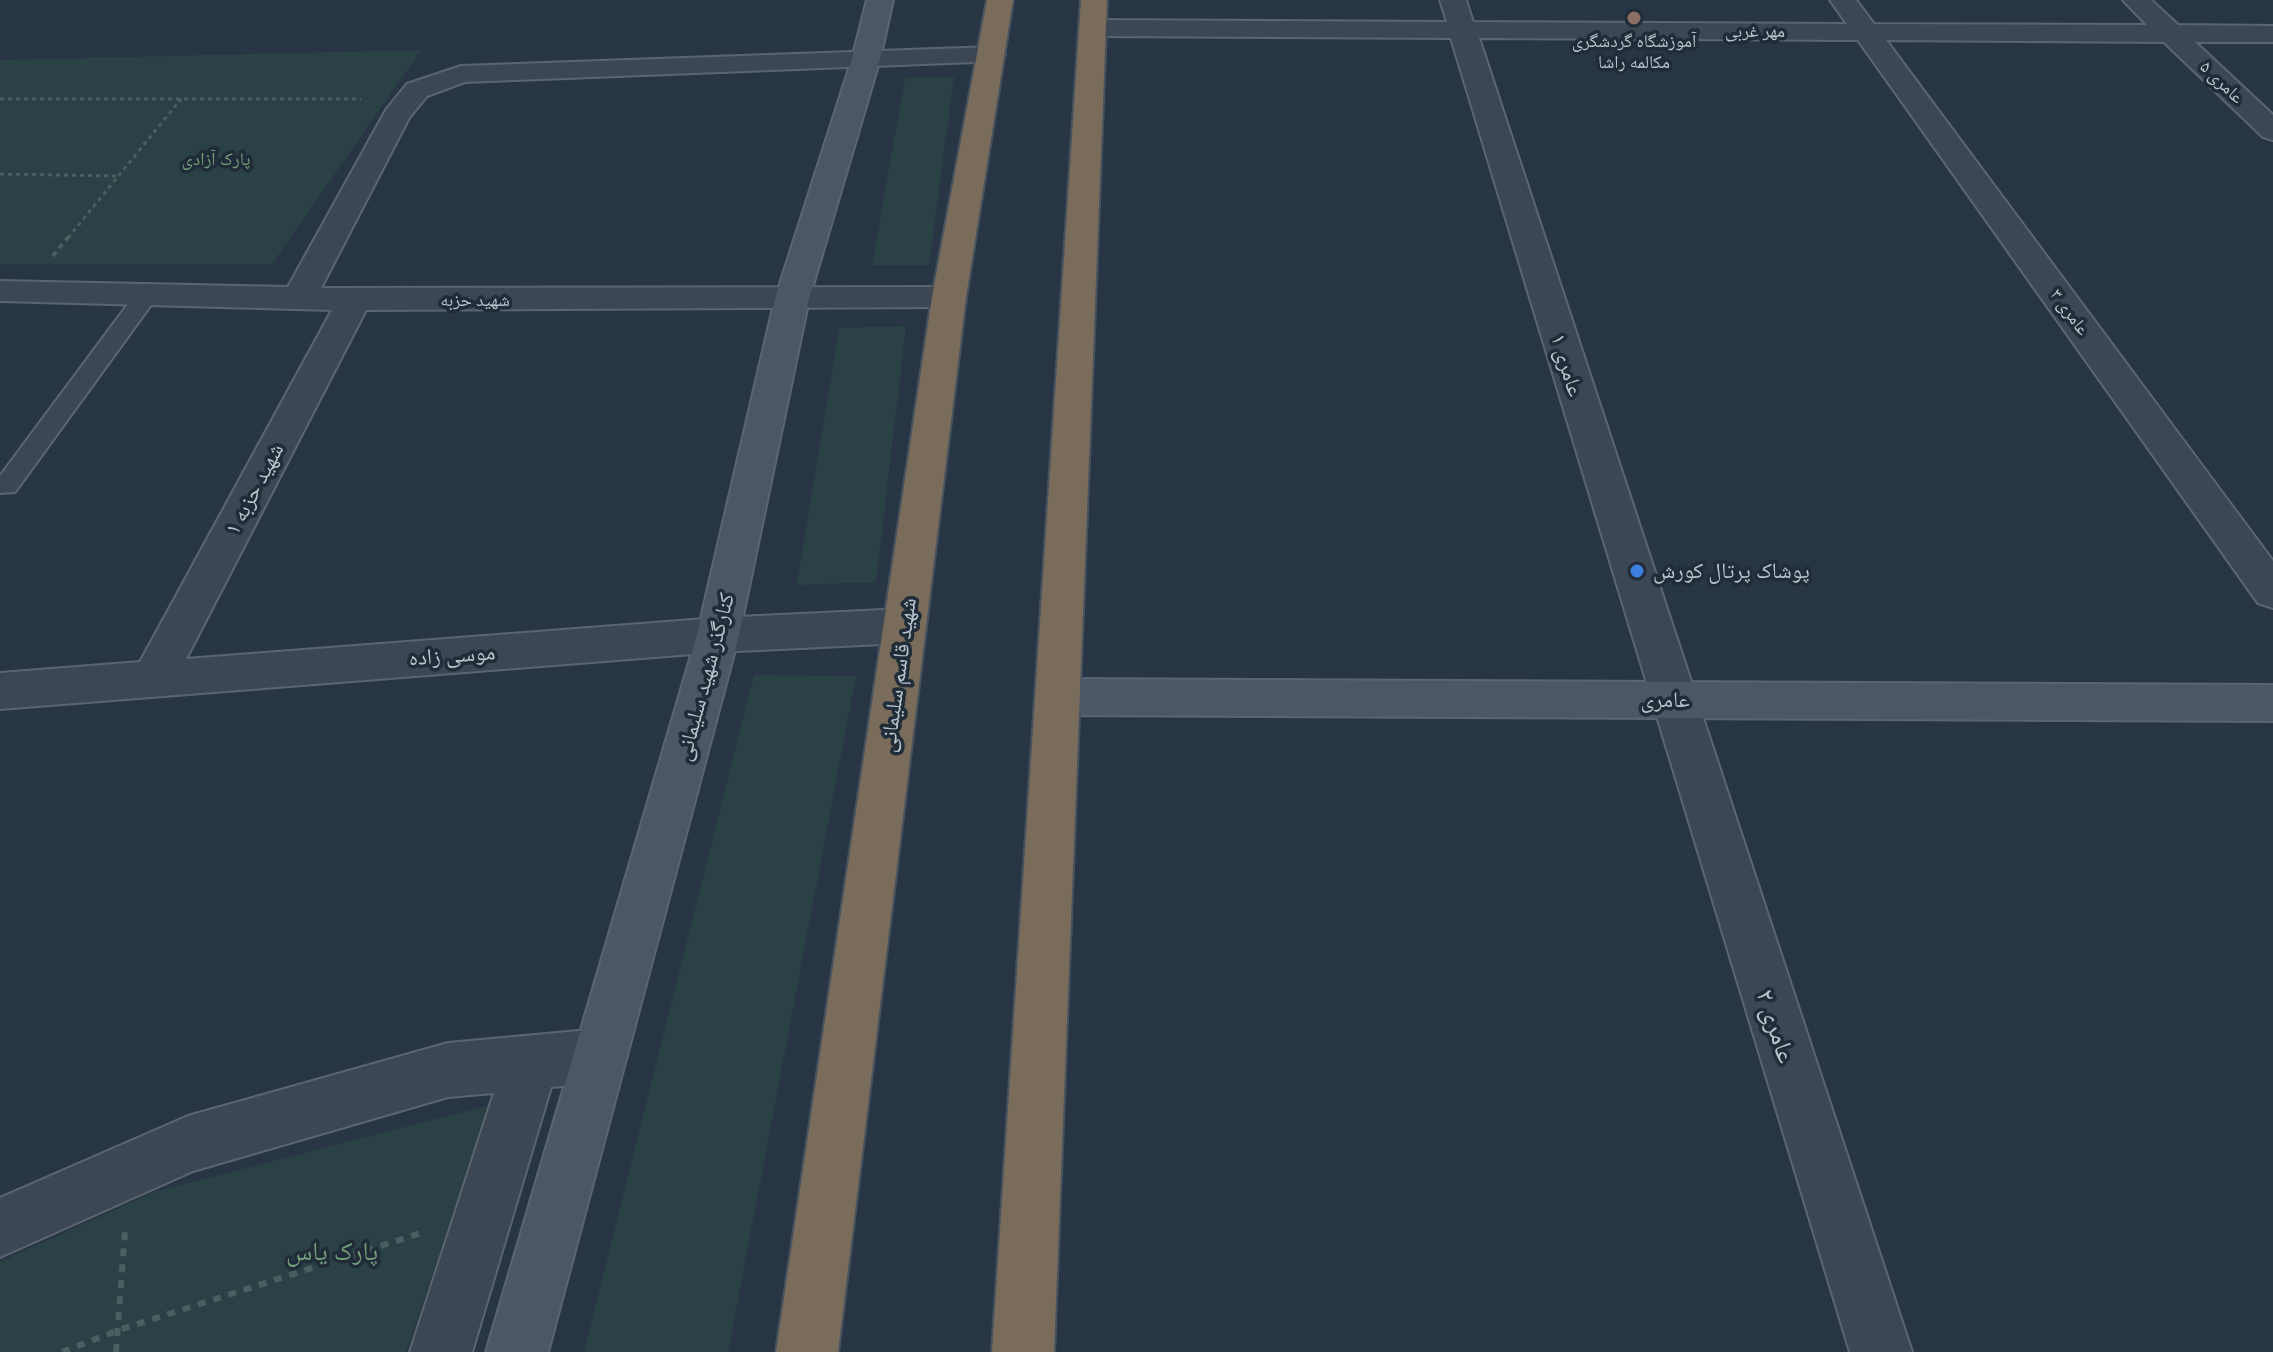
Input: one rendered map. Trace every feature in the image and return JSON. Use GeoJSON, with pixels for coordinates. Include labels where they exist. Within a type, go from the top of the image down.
{"type":"FeatureCollection","features":[{"type":"Feature","properties":{"kind":"highway","name":"شهید قاسم سلیمانی"},"geometry":{"type":"LineString","coordinates":[[807,1352],[949,297],[1000,0]]}},
{"type":"Feature","properties":{"kind":"highway"},"geometry":{"type":"LineString","coordinates":[[1023,1352],[1093,14]]}},
{"type":"Feature","properties":{"kind":"street","name":"کنارگذر شهید سلیمانی"},"geometry":{"type":"LineString","coordinates":[[517,1352],[718,635],[792,299],[866,59],[880,0]]}},
{"type":"Feature","properties":{"kind":"street","name":"عامری ۳"},"geometry":{"type":"LineString","coordinates":[[1843,0],[2273,592]]}},
{"type":"Feature","properties":{"kind":"street","name":"عامری ۵"},"geometry":{"type":"LineString","coordinates":[[2136,0],[2273,131]]}},
{"type":"Feature","properties":{"kind":"street","name":"مهر غربی"},"geometry":{"type":"LineString","coordinates":[[1093,14],[1457,15],[1867,32],[2273,34]]}},
{"type":"Feature","properties":{"kind":"street","name":"عامری ۱"},"geometry":{"type":"LineString","coordinates":[[1457,15],[1672,700]]}},
{"type":"Feature","properties":{"kind":"street"},"geometry":{"type":"LineString","coordinates":[[299,298],[396,116],[417,90],[461,74],[991,55]]}},
{"type":"Feature","properties":{"kind":"street","name":"شهید حزبه"},"geometry":{"type":"LineString","coordinates":[[12,291],[354,300],[949,297]]}},
{"type":"Feature","properties":{"kind":"street","name":"شهید حزبه ۱"},"geometry":{"type":"LineString","coordinates":[[154,678],[354,300]]}},
{"type":"Feature","properties":{"kind":"street","name":"موسی زاده"},"geometry":{"type":"LineString","coordinates":[[0,691],[718,635],[904,626]]}},
{"type":"Feature","properties":{"kind":"street","name":"عامری"},"geometry":{"type":"LineString","coordinates":[[1058,697],[2273,703]]}},
{"type":"Feature","properties":{"kind":"street","name":"عامری ۲"},"geometry":{"type":"LineString","coordinates":[[1672,700],[1881,1352]]}},
{"type":"Feature","properties":{"kind":"street"},"geometry":{"type":"LineString","coordinates":[[0,1228],[188,1144],[448,1070],[600,1056]]}},
{"type":"Feature","properties":{"kind":"street"},"geometry":{"type":"LineString","coordinates":[[441,1352],[531,1062]]}},
{"type":"Feature","properties":{"kind":"lane"},"geometry":{"type":"LineString","coordinates":[[6,486],[148,293]]}},
{"type":"Feature","properties":{"kind":"path"},"geometry":{"type":"LineString","coordinates":[[0,99],[410,99]]}},
{"type":"Feature","properties":{"kind":"path"},"geometry":{"type":"LineString","coordinates":[[12,291],[119,176],[181,99]]}},
{"type":"Feature","properties":{"kind":"path"},"geometry":{"type":"LineString","coordinates":[[0,174],[119,176]]}},
{"type":"Feature","properties":{"kind":"path"},"geometry":{"type":"LineString","coordinates":[[116,1352],[129,1170]]}},
{"type":"Feature","properties":{"kind":"path"},"geometry":{"type":"LineString","coordinates":[[62,1352],[119,1330],[486,1212]]}},
{"type":"Feature","properties":{"kind":"green space","name":"پارک آزادی"},"geometry":{"type":"Polygon","coordinates":[[[421,50],[272,264],[0,264],[0,60],[421,50]]]}},
{"type":"Feature","properties":{"kind":"green space"},"geometry":{"type":"Polygon","coordinates":[[[954,77],[929,265],[872,265],[905,78],[954,77]]]}},
{"type":"Feature","properties":{"kind":"green space"},"geometry":{"type":"Polygon","coordinates":[[[906,326],[876,582],[797,585],[839,328],[906,326]]]}},
{"type":"Feature","properties":{"kind":"green space"},"geometry":{"type":"Polygon","coordinates":[[[754,675],[856,676],[728,1352],[584,1352],[754,675]]]}},
{"type":"Feature","properties":{"kind":"green space","name":"پارک یاس"},"geometry":{"type":"Polygon","coordinates":[[[490,1105],[406,1352],[0,1352],[0,1262],[154,1192],[490,1105]]]}},
{"type":"Feature","properties":{"kind":"place","name":"آموزشگاه گردشگری مکالمه راشا"},"geometry":{"type":"Point","coordinates":[1634,18]}},
{"type":"Feature","properties":{"kind":"place","name":"پوشاک پرتال کورش"},"geometry":{"type":"Point","coordinates":[1637,571]}}]}
